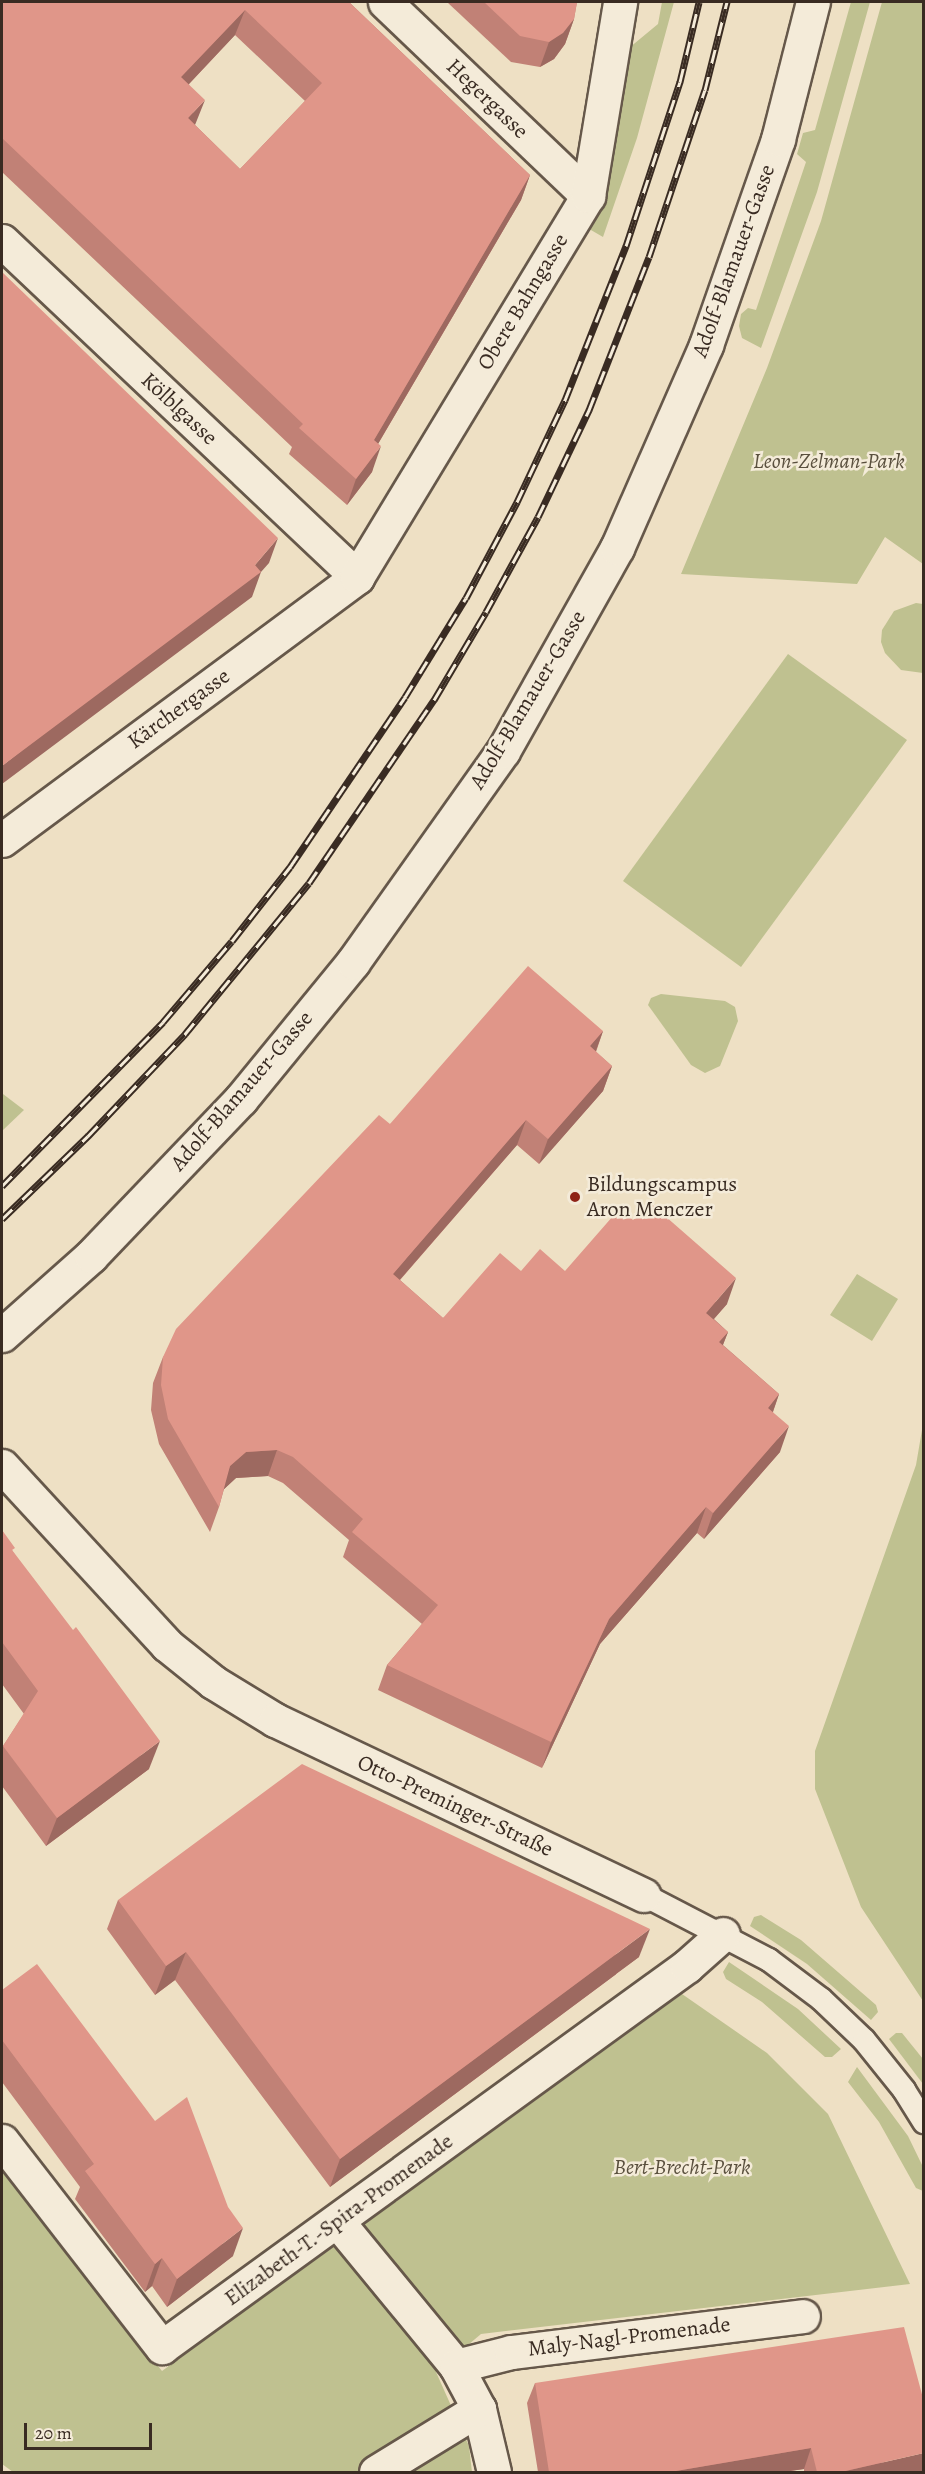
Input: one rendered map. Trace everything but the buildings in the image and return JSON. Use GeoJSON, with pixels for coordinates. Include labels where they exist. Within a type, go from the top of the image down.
{"type":"FeatureCollection","features":[{"type":"Feature","properties":{"kind":"street","name":"Hegergasse"},"geometry":{"type":"LineString","coordinates":[[386,2],[588,196]]}},
{"type":"Feature","properties":{"kind":"street","name":"Obere Bahngasse"},"geometry":{"type":"LineString","coordinates":[[357,577],[588,196],[620,2]]}},
{"type":"Feature","properties":{"kind":"street","name":"Adolf-Blamauer-Gasse"},"geometry":{"type":"LineString","coordinates":[[2,1335],[91,1257],[241,1099],[353,962],[503,751],[617,548],[706,345],[778,139],[813,2]]}},
{"type":"Feature","properties":{"kind":"street","name":"Kölblgasse"},"geometry":{"type":"LineString","coordinates":[[2,241],[357,577]]}},
{"type":"Feature","properties":{"kind":"street","name":"Kärchergasse"},"geometry":{"type":"LineString","coordinates":[[2,840],[357,577]]}},
{"type":"Feature","properties":{"kind":"street","name":"Otto-Preminger-Straße"},"geometry":{"type":"LineString","coordinates":[[2,1466],[167,1645],[213,1682],[275,1720],[644,1895]]}},
{"type":"Feature","properties":{"kind":"street","name":"Elizabeth-T.-Spira-Promenade"},"geometry":{"type":"LineString","coordinates":[[2,2141],[162,2348],[687,1966],[723,1934]]}},
{"type":"Feature","properties":{"kind":"street"},"geometry":{"type":"LineString","coordinates":[[337,2221],[456,2366],[479,2409],[494,2472]]}},
{"type":"Feature","properties":{"kind":"street","name":"Maly-Nagl-Promenade"},"geometry":{"type":"LineString","coordinates":[[456,2366],[511,2352],[803,2316]]}},
{"type":"Feature","properties":{"kind":"street"},"geometry":{"type":"LineString","coordinates":[[376,2472],[479,2409]]}},
{"type":"Feature","properties":{"kind":"lane","name":"Otto-Preminger-Straße"},"geometry":{"type":"LineString","coordinates":[[644,1895],[723,1934],[769,1960],[822,1999],[864,2040],[904,2090],[924,2122]]}},
{"type":"Feature","properties":{"kind":"green space"},"geometry":{"type":"Polygon","coordinates":[[[662,2],[674,2],[637,138],[603,237],[584,226],[615,132],[629,48],[658,24],[662,2]]]}},
{"type":"Feature","properties":{"kind":"green space"},"geometry":{"type":"Polygon","coordinates":[[[851,2],[870,2],[817,192],[761,348],[742,338],[739,326],[741,314],[748,308],[756,310],[806,162],[797,154],[803,133],[815,130],[851,2]]]}},
{"type":"Feature","properties":{"kind":"green space","name":"Leon-Zelman-Park"},"geometry":{"type":"Polygon","coordinates":[[[882,2],[923,2],[923,564],[885,537],[857,584],[681,574],[767,368],[821,221],[882,2]]]}},
{"type":"Feature","properties":{"kind":"green space"},"geometry":{"type":"Polygon","coordinates":[[[916,603],[923,604],[923,673],[901,670],[885,653],[881,642],[882,630],[894,611],[916,603]]]}},
{"type":"Feature","properties":{"kind":"green space"},"geometry":{"type":"Polygon","coordinates":[[[788,654],[907,740],[741,967],[623,881],[788,654]]]}},
{"type":"Feature","properties":{"kind":"green space"},"geometry":{"type":"Polygon","coordinates":[[[661,994],[725,1001],[735,1007],[738,1021],[720,1066],[705,1073],[691,1065],[648,1005],[651,998],[661,994]]]}},
{"type":"Feature","properties":{"kind":"green space"},"geometry":{"type":"Polygon","coordinates":[[[2,1095],[24,1110],[2,1131],[2,1095]]]}},
{"type":"Feature","properties":{"kind":"green space"},"geometry":{"type":"Polygon","coordinates":[[[857,1274],[898,1299],[872,1341],[830,1315],[857,1274]]]}},
{"type":"Feature","properties":{"kind":"green space"},"geometry":{"type":"Polygon","coordinates":[[[923,1424],[924,2001],[861,1907],[815,1789],[815,1751],[916,1465],[923,1424]]]}},
{"type":"Feature","properties":{"kind":"green space"},"geometry":{"type":"Polygon","coordinates":[[[761,1915],[801,1940],[876,2005],[878,2012],[871,2020],[807,1964],[750,1926],[754,1917],[761,1915]]]}},
{"type":"Feature","properties":{"kind":"green space"},"geometry":{"type":"Polygon","coordinates":[[[729,1962],[798,2009],[841,2049],[832,2057],[825,2057],[762,2002],[726,1979],[723,1972],[729,1962]]]}},
{"type":"Feature","properties":{"kind":"green space","name":"Bert-Brecht-Park"},"geometry":{"type":"Polygon","coordinates":[[[682,1994],[767,2053],[828,2114],[910,2284],[481,2334],[436,2372],[469,2446],[472,2472],[13,2472],[2,2464],[2,2170],[162,2371],[682,1994]]]}},
{"type":"Feature","properties":{"kind":"green space"},"geometry":{"type":"Polygon","coordinates":[[[896,2033],[902,2033],[923,2059],[923,2084],[889,2039],[896,2033]]]}},
{"type":"Feature","properties":{"kind":"green space"},"geometry":{"type":"Polygon","coordinates":[[[857,2067],[908,2136],[923,2167],[923,2191],[916,2188],[879,2122],[848,2082],[857,2067]]]}},
{"type":"Feature","properties":{"kind":"railway"},"geometry":{"type":"LineString","coordinates":[[2,1186],[163,1022],[232,941],[290,867],[405,697],[466,598],[517,502],[565,400],[626,246],[680,82],[699,2]]}},
{"type":"Feature","properties":{"kind":"railway"},"geometry":{"type":"LineString","coordinates":[[2,1219],[88,1136],[185,1034],[309,883],[434,700],[538,517],[589,410],[649,257],[705,90],[727,2]]}},
{"type":"Feature","properties":{"kind":"place","name":"Bildungscampus Aron Menczer"},"geometry":{"type":"Point","coordinates":[575,1197]}}]}
